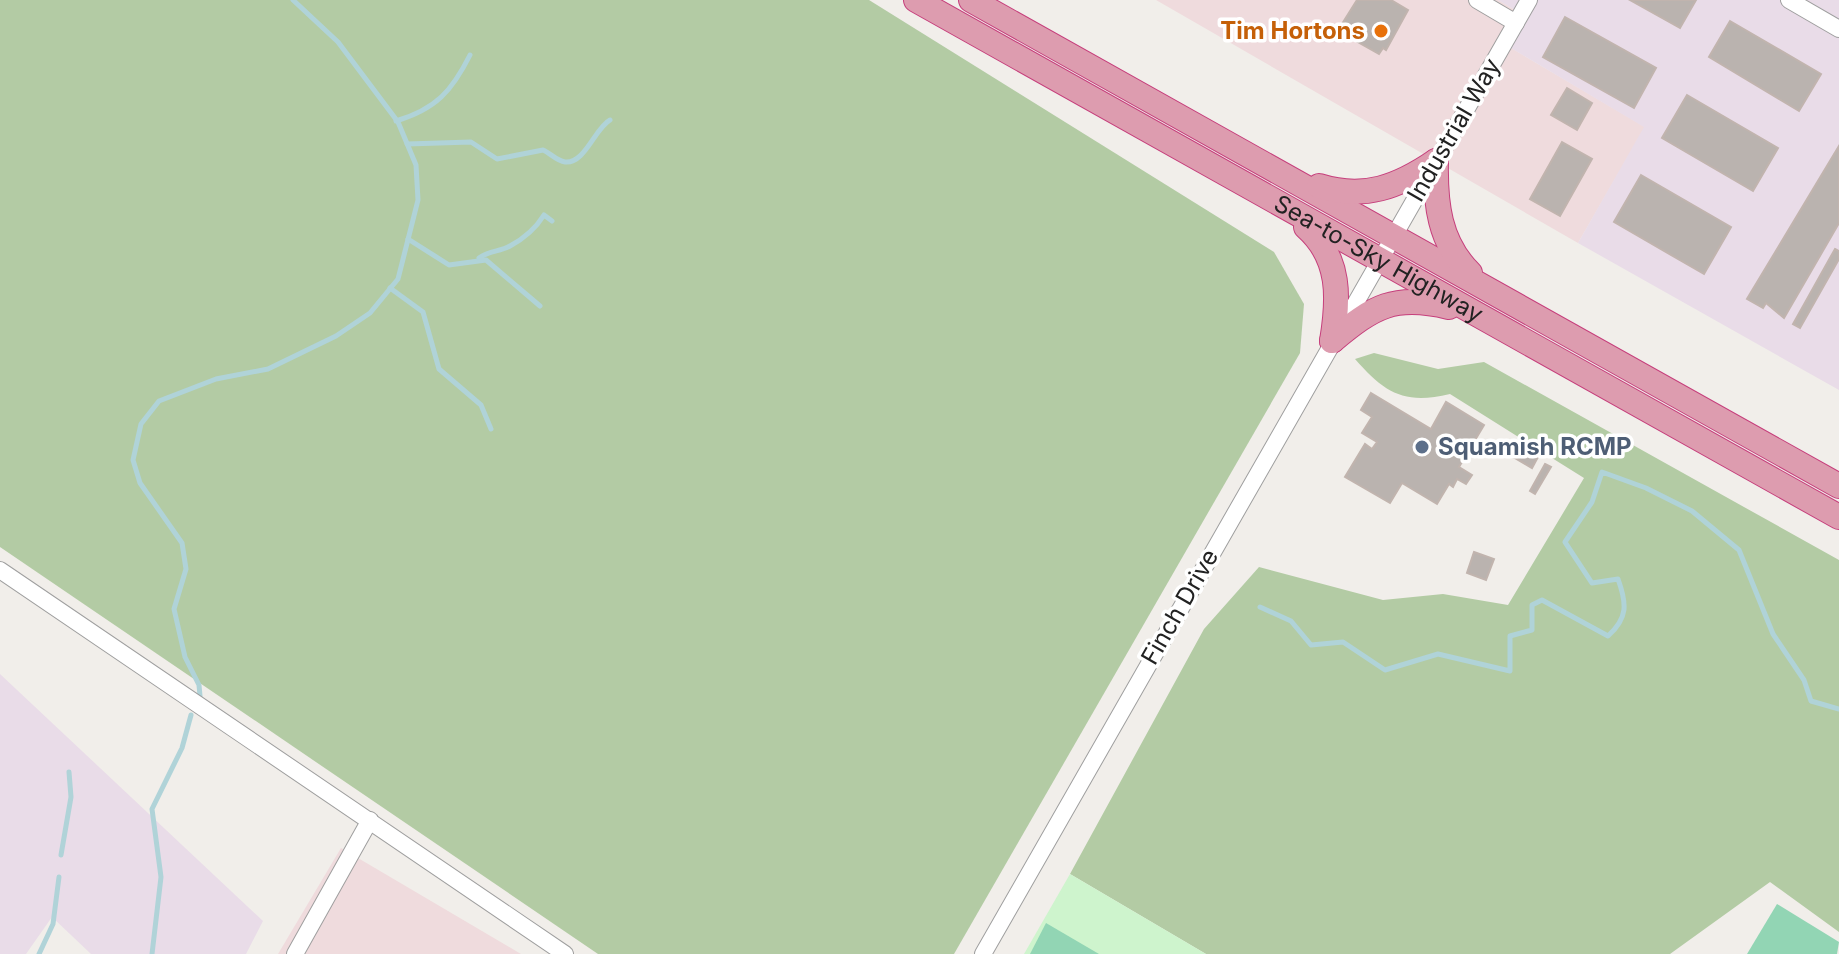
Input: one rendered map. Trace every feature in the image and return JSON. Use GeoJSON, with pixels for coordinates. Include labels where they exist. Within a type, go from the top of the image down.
{"type":"FeatureCollection","features":[{"type":"Feature","properties":{"kind":"highway","name":"Sea-to-Sky Highway"},"geometry":{"type":"LineString","coordinates":[[916,0],[1839,517]]}},
{"type":"Feature","properties":{"kind":"highway","name":"Sea-to-Sky Highway"},"geometry":{"type":"LineString","coordinates":[[971,0],[1839,486]]}},
{"type":"Feature","properties":{"kind":"highway"},"geometry":{"type":"LineString","coordinates":[[1287,177],[1332,190],[1371,193],[1410,179],[1436,161]]}},
{"type":"Feature","properties":{"kind":"highway"},"geometry":{"type":"LineString","coordinates":[[1436,161],[1436,200],[1443,231],[1458,259],[1485,288]]}},
{"type":"Feature","properties":{"kind":"highway"},"geometry":{"type":"LineString","coordinates":[[1283,207],[1314,234],[1332,265],[1338,307],[1332,341]]}},
{"type":"Feature","properties":{"kind":"highway"},"geometry":{"type":"LineString","coordinates":[[1332,341],[1361,316],[1389,303],[1426,302],[1469,312]]}},
{"type":"Feature","properties":{"kind":"street"},"geometry":{"type":"LineString","coordinates":[[1477,0],[1516,23]]}},
{"type":"Feature","properties":{"kind":"street","name":"Industrial Way"},"geometry":{"type":"LineString","coordinates":[[1378,261],[1529,0]]}},
{"type":"Feature","properties":{"kind":"street"},"geometry":{"type":"LineString","coordinates":[[1789,0],[1839,29]]}},
{"type":"Feature","properties":{"kind":"street","name":"Finch Drive"},"geometry":{"type":"LineString","coordinates":[[983,954],[1378,261]]}},
{"type":"Feature","properties":{"kind":"street"},"geometry":{"type":"LineString","coordinates":[[0,570],[565,954]]}},
{"type":"Feature","properties":{"kind":"street"},"geometry":{"type":"LineString","coordinates":[[295,954],[370,820]]}},
{"type":"Feature","properties":{"kind":"shaded area"},"geometry":{"type":"Polygon","coordinates":[[[1156,0],[1498,0],[1527,17],[1511,48],[1645,127],[1578,243],[1156,0]]]}},
{"type":"Feature","properties":{"kind":"shaded area"},"geometry":{"type":"Polygon","coordinates":[[[1498,0],[1839,0],[1839,390],[1578,243],[1644,127],[1511,48],[1527,17],[1498,0]]]}},
{"type":"Feature","properties":{"kind":"shaded area"},"geometry":{"type":"Polygon","coordinates":[[[0,674],[263,921],[246,954],[91,954],[52,917],[26,954],[0,954],[0,674]]]}},
{"type":"Feature","properties":{"kind":"shaded area"},"geometry":{"type":"Polygon","coordinates":[[[341,848],[521,954],[278,954],[341,848]]]}},
{"type":"Feature","properties":{"kind":"green space"},"geometry":{"type":"Polygon","coordinates":[[[0,0],[869,0],[1274,252],[1304,304],[1300,353],[954,954],[598,954],[0,547],[0,0]]]}},
{"type":"Feature","properties":{"kind":"green space"},"geometry":{"type":"Polygon","coordinates":[[[1374,353],[1438,369],[1484,362],[1839,560],[1839,932],[1770,882],[1670,954],[1206,954],[1070,874],[1204,629],[1259,567],[1383,600],[1443,594],[1508,605],[1584,478],[1450,394],[1408,397],[1386,388],[1355,359],[1374,353]]]}},
{"type":"Feature","properties":{"kind":"green space"},"geometry":{"type":"Polygon","coordinates":[[[1070,874],[1206,954],[1024,954],[1070,874]]]}},
{"type":"Feature","properties":{"kind":"green space"},"geometry":{"type":"Polygon","coordinates":[[[1777,904],[1839,942],[1837,954],[1747,954],[1777,904]]]}},
{"type":"Feature","properties":{"kind":"green space"},"geometry":{"type":"Polygon","coordinates":[[[1046,923],[1099,954],[1030,954],[1046,923]]]}},
{"type":"Feature","properties":{"kind":"building"},"geometry":{"type":"Polygon","coordinates":[[[1357,0],[1391,0],[1408,10],[1386,50],[1383,48],[1379,54],[1342,33],[1345,26],[1342,24],[1357,0]]]}},
{"type":"Feature","properties":{"kind":"building"},"geometry":{"type":"Polygon","coordinates":[[[1630,0],[1696,0],[1680,28],[1630,0]]]}},
{"type":"Feature","properties":{"kind":"building"},"geometry":{"type":"Polygon","coordinates":[[[1565,17],[1656,68],[1634,108],[1543,57],[1565,17]]]}},
{"type":"Feature","properties":{"kind":"building"},"geometry":{"type":"Polygon","coordinates":[[[1730,21],[1821,74],[1799,111],[1709,57],[1730,21]]]}},
{"type":"Feature","properties":{"kind":"building"},"geometry":{"type":"Polygon","coordinates":[[[1567,88],[1592,103],[1577,130],[1551,115],[1567,88]]]}},
{"type":"Feature","properties":{"kind":"building"},"geometry":{"type":"Polygon","coordinates":[[[1687,95],[1778,148],[1753,191],[1662,138],[1687,95]]]}},
{"type":"Feature","properties":{"kind":"building"},"geometry":{"type":"Polygon","coordinates":[[[1562,142],[1592,159],[1560,216],[1530,199],[1562,142]]]}},
{"type":"Feature","properties":{"kind":"building"},"geometry":{"type":"Polygon","coordinates":[[[1839,146],[1839,223],[1784,318],[1766,303],[1763,308],[1747,299],[1839,146]]]}},
{"type":"Feature","properties":{"kind":"building"},"geometry":{"type":"Polygon","coordinates":[[[1641,175],[1731,227],[1704,274],[1614,222],[1641,175]]]}},
{"type":"Feature","properties":{"kind":"building"},"geometry":{"type":"Polygon","coordinates":[[[1835,249],[1839,251],[1839,259],[1800,328],[1793,324],[1835,249]]]}},
{"type":"Feature","properties":{"kind":"building","name":"Squamish RCMP"},"geometry":{"type":"Polygon","coordinates":[[[1371,393],[1431,429],[1446,402],[1484,425],[1459,467],[1472,475],[1466,484],[1457,479],[1453,487],[1449,484],[1437,504],[1402,483],[1390,503],[1345,477],[1365,444],[1372,449],[1377,442],[1362,433],[1372,417],[1361,410],[1371,393]]]}},
{"type":"Feature","properties":{"kind":"building"},"geometry":{"type":"Polygon","coordinates":[[[1514,444],[1538,457],[1532,468],[1508,454],[1514,444]]]}},
{"type":"Feature","properties":{"kind":"building"},"geometry":{"type":"Polygon","coordinates":[[[1545,464],[1551,467],[1535,494],[1530,491],[1545,464]]]}},
{"type":"Feature","properties":{"kind":"building"},"geometry":{"type":"Polygon","coordinates":[[[1474,552],[1494,559],[1486,580],[1467,573],[1474,552]]]}},
{"type":"Feature","properties":{"kind":"waterway"},"geometry":{"type":"LineString","coordinates":[[200,696],[199,685],[185,657],[174,609],[186,569],[182,543],[140,483],[133,460],[141,424],[159,401],[216,379],[268,369],[336,336],[370,313],[398,279],[418,200],[416,165],[398,122],[338,42],[293,0]]}},
{"type":"Feature","properties":{"kind":"waterway"},"geometry":{"type":"LineString","coordinates":[[396,121],[422,111],[441,97],[470,55]]}},
{"type":"Feature","properties":{"kind":"waterway"},"geometry":{"type":"LineString","coordinates":[[407,144],[471,142],[497,159],[543,150],[565,162],[584,152],[610,120]]}},
{"type":"Feature","properties":{"kind":"waterway"},"geometry":{"type":"LineString","coordinates":[[479,258],[520,240],[544,215],[552,221]]}},
{"type":"Feature","properties":{"kind":"waterway"},"geometry":{"type":"LineString","coordinates":[[408,239],[449,265],[486,260],[540,306]]}},
{"type":"Feature","properties":{"kind":"waterway"},"geometry":{"type":"LineString","coordinates":[[390,288],[423,312],[439,369],[481,405],[491,429]]}},
{"type":"Feature","properties":{"kind":"waterway"},"geometry":{"type":"LineString","coordinates":[[1260,607],[1291,621],[1311,645],[1343,642],[1385,670],[1438,654],[1510,671],[1510,636],[1532,630],[1532,605],[1542,600],[1608,636],[1619,623],[1624,610],[1618,579],[1592,583],[1565,542],[1592,502],[1602,472],[1646,488],[1692,511],[1739,550],[1773,634],[1804,680],[1811,701],[1839,709]]}},
{"type":"Feature","properties":{"kind":"waterway"},"geometry":{"type":"LineString","coordinates":[[152,954],[161,877],[152,809],[182,748],[191,715]]}},
{"type":"Feature","properties":{"kind":"waterway"},"geometry":{"type":"LineString","coordinates":[[61,855],[71,797],[69,772]]}},
{"type":"Feature","properties":{"kind":"waterway"},"geometry":{"type":"LineString","coordinates":[[39,954],[53,924],[59,877]]}},
{"type":"Feature","properties":{"kind":"place","name":"Tim Hortons"},"geometry":{"type":"Point","coordinates":[1381,31]}},
{"type":"Feature","properties":{"kind":"place","name":"Squamish RCMP"},"geometry":{"type":"Point","coordinates":[1422,447]}}]}
